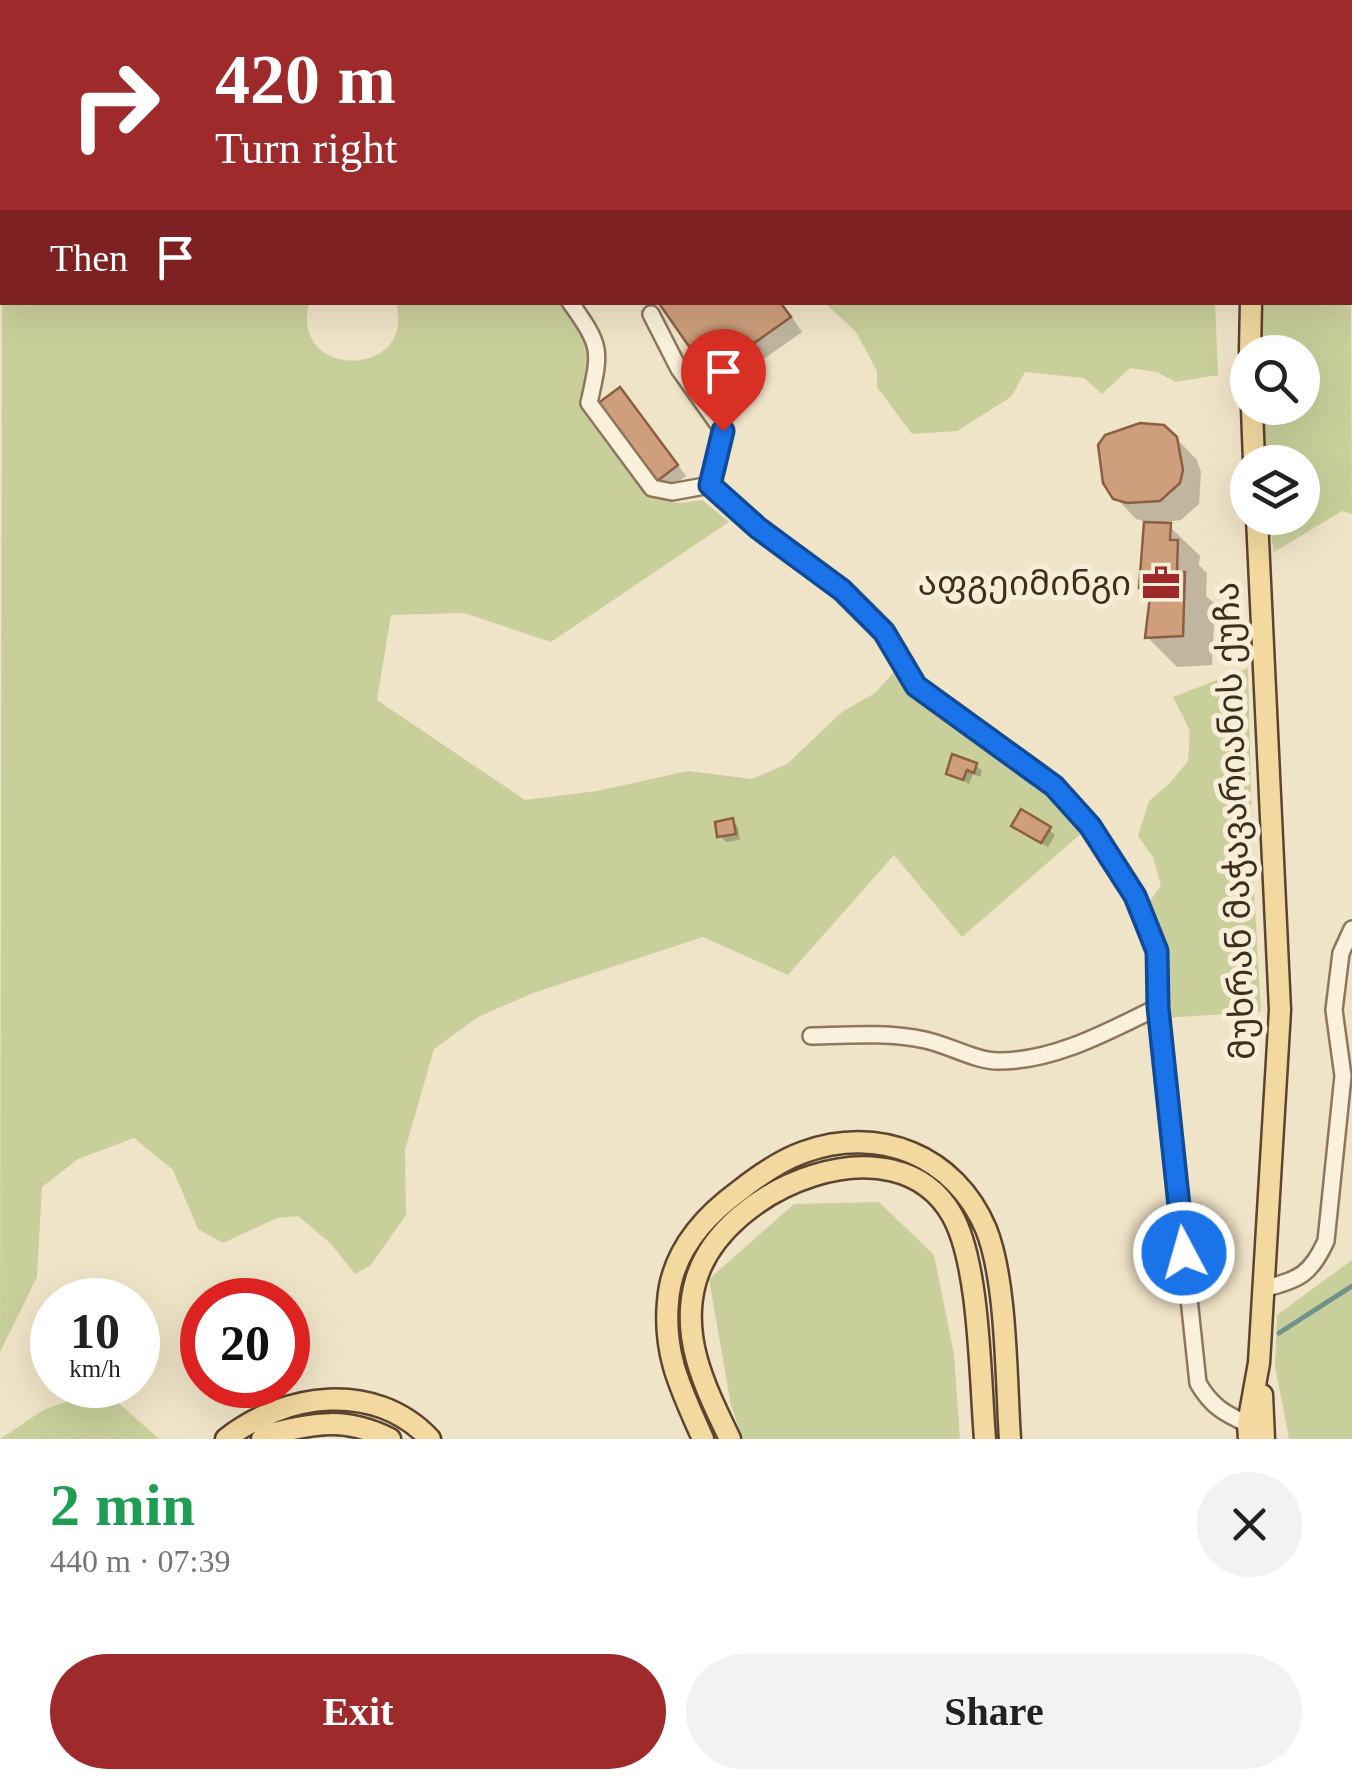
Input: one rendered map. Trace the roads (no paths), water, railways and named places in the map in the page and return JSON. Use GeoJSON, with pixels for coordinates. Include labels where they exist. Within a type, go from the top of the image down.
{"type":"FeatureCollection","features":[{"type":"Feature","properties":{"kind":"main road"},"geometry":{"type":"LineString","coordinates":[[1250,335],[1251,305]]}},
{"type":"Feature","properties":{"kind":"main road","name":"მუხრან მაჭავარიანის ქუჩა"},"geometry":{"type":"LineString","coordinates":[[1252,1435],[1280,1010],[1258,535]]}},
{"type":"Feature","properties":{"kind":"main road"},"geometry":{"type":"LineString","coordinates":[[702,1439],[672,1370],[666,1336],[668,1297],[686,1244],[718,1206],[758,1176],[801,1152],[834,1144],[870,1142],[908,1151],[940,1166],[969,1200],[986,1230],[1000,1290],[1010,1439]]}},
{"type":"Feature","properties":{"kind":"main road"},"geometry":{"type":"LineString","coordinates":[[730,1439],[699,1375],[693,1342],[696,1281],[712,1244],[735,1218],[762,1198],[809,1175],[858,1167],[894,1172],[924,1184],[951,1212],[966,1243],[985,1439]]}},
{"type":"Feature","properties":{"kind":"main road"},"geometry":{"type":"LineString","coordinates":[[226,1439],[270,1411],[325,1398],[402,1416],[430,1439]]}},
{"type":"Feature","properties":{"kind":"main road"},"geometry":{"type":"LineString","coordinates":[[262,1439],[328,1423],[359,1426],[390,1439]]}},
{"type":"Feature","properties":{"kind":"lane"},"geometry":{"type":"LineString","coordinates":[[572,305],[596,339],[596,374],[590,403],[652,488],[672,492],[710,485]]}},
{"type":"Feature","properties":{"kind":"lane"},"geometry":{"type":"LineString","coordinates":[[651,314],[680,369],[723,431],[710,485]]}},
{"type":"Feature","properties":{"kind":"lane"},"geometry":{"type":"LineString","coordinates":[[710,485],[758,528],[842,590],[884,632],[916,686],[1054,786],[1090,826],[1135,896],[1157,951],[1158,1007],[1198,1383],[1209,1403],[1252,1435]]}},
{"type":"Feature","properties":{"kind":"lane"},"geometry":{"type":"LineString","coordinates":[[1264,1289],[1299,1279],[1316,1263],[1326,1241],[1343,1076],[1334,1010],[1341,953],[1352,929]]}},
{"type":"Feature","properties":{"kind":"lane"},"geometry":{"type":"LineString","coordinates":[[811,1036],[889,1033],[996,1062],[1049,1054],[1158,1007]]}},
{"type":"Feature","properties":{"kind":"waterway"},"geometry":{"type":"LineString","coordinates":[[1279,1333],[1352,1286]]}},
{"type":"Feature","properties":{"kind":"place","name":"აფგეიმინგი"},"geometry":{"type":"Point","coordinates":[1161,583]}}]}
